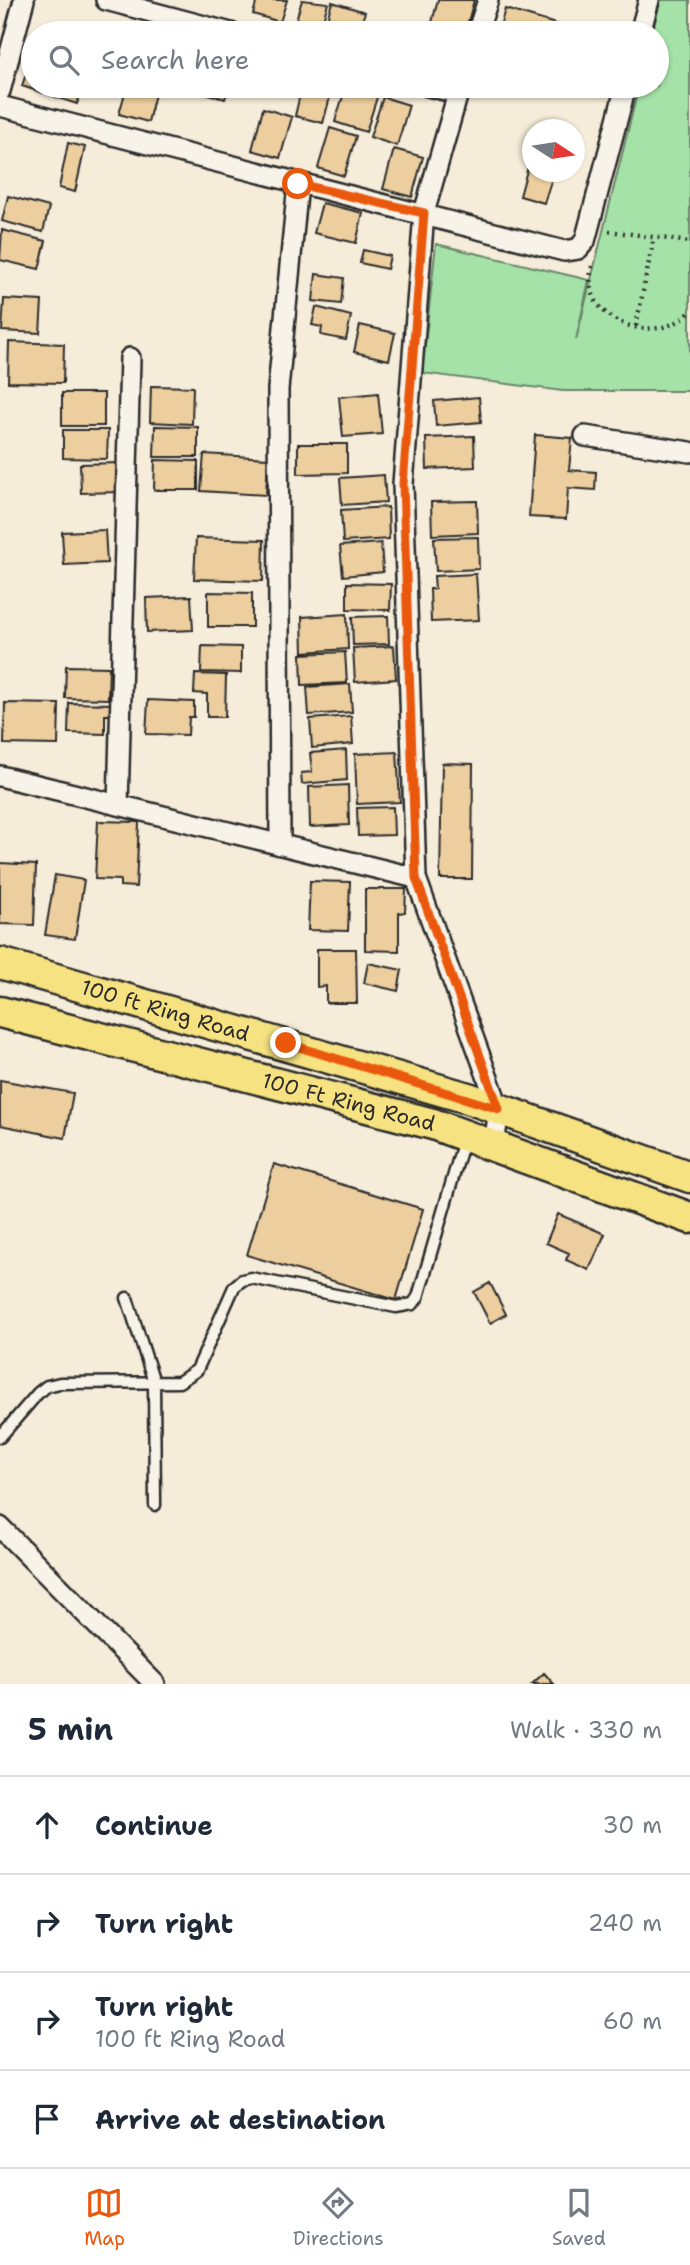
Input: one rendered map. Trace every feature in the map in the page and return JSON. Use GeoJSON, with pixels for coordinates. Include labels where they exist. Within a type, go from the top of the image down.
{"type":"FeatureCollection","features":[{"type":"Feature","properties":{"kind":"main road","name":"100 ft Ring Road"},"geometry":{"type":"LineString","coordinates":[[0,963],[286,1043],[499,1109],[690,1177]]}},
{"type":"Feature","properties":{"kind":"main road","name":"100 Ft Ring Road"},"geometry":{"type":"LineString","coordinates":[[0,1012],[433,1124],[690,1219]]}},
{"type":"Feature","properties":{"kind":"street"},"geometry":{"type":"LineString","coordinates":[[0,91],[24,0]]}},
{"type":"Feature","properties":{"kind":"street"},"geometry":{"type":"LineString","coordinates":[[106,0],[186,21]]}},
{"type":"Feature","properties":{"kind":"street"},"geometry":{"type":"LineString","coordinates":[[481,21],[488,0]]}},
{"type":"Feature","properties":{"kind":"street"},"geometry":{"type":"LineString","coordinates":[[643,21],[649,0]]}},
{"type":"Feature","properties":{"kind":"street"},"geometry":{"type":"LineString","coordinates":[[457,98],[424,213],[403,484],[416,878],[499,1109],[494,1145]]}},
{"type":"Feature","properties":{"kind":"street"},"geometry":{"type":"LineString","coordinates":[[0,106],[564,251],[578,249],[584,241],[623,98]]}},
{"type":"Feature","properties":{"kind":"street"},"geometry":{"type":"LineString","coordinates":[[280,845],[278,389],[298,184]]}},
{"type":"Feature","properties":{"kind":"street"},"geometry":{"type":"LineString","coordinates":[[118,805],[130,358]]}},
{"type":"Feature","properties":{"kind":"street"},"geometry":{"type":"LineString","coordinates":[[585,436],[690,452]]}},
{"type":"Feature","properties":{"kind":"street"},"geometry":{"type":"LineString","coordinates":[[0,776],[416,878]]}},
{"type":"Feature","properties":{"kind":"street"},"geometry":{"type":"LineString","coordinates":[[0,1527],[155,1684]]}},
{"type":"Feature","properties":{"kind":"lane"},"geometry":{"type":"LineString","coordinates":[[0,1437],[47,1386],[60,1383],[179,1382],[197,1370],[234,1287],[242,1280],[251,1278],[396,1307],[413,1304],[418,1297],[465,1135]]}},
{"type":"Feature","properties":{"kind":"lane"},"geometry":{"type":"LineString","coordinates":[[127,1298],[154,1382],[155,1505]]}},
{"type":"Feature","properties":{"kind":"path"},"geometry":{"type":"LineString","coordinates":[[601,230],[690,242]]}},
{"type":"Feature","properties":{"kind":"path"},"geometry":{"type":"LineString","coordinates":[[636,326],[654,237]]}},
{"type":"Feature","properties":{"kind":"path"},"geometry":{"type":"LineString","coordinates":[[595,255],[589,280],[599,309],[616,323],[665,327],[690,312]]}},
{"type":"Feature","properties":{"kind":"green space"},"geometry":{"type":"Polygon","coordinates":[[[661,0],[690,0],[690,391],[563,391],[422,373],[436,244],[589,280],[576,340],[636,98],[669,98],[669,21],[655,21],[661,0]]]}},
{"type":"Feature","properties":{"kind":"building"},"geometry":{"type":"Polygon","coordinates":[[[257,0],[287,0],[280,21],[253,14],[257,0]]]}},
{"type":"Feature","properties":{"kind":"building"},"geometry":{"type":"Polygon","coordinates":[[[302,0],[328,3],[323,21],[296,21],[302,0]]]}},
{"type":"Feature","properties":{"kind":"building"},"geometry":{"type":"Polygon","coordinates":[[[438,0],[474,0],[468,21],[432,21],[438,0]]]}},
{"type":"Feature","properties":{"kind":"building"},"geometry":{"type":"Polygon","coordinates":[[[332,2],[365,12],[362,21],[326,21],[332,2]]]}},
{"type":"Feature","properties":{"kind":"building"},"geometry":{"type":"Polygon","coordinates":[[[505,9],[546,21],[502,21],[505,9]]]}},
{"type":"Feature","properties":{"kind":"building"},"geometry":{"type":"Polygon","coordinates":[[[59,98],[79,98],[77,104],[59,98]]]}},
{"type":"Feature","properties":{"kind":"building"},"geometry":{"type":"Polygon","coordinates":[[[124,98],[154,98],[148,122],[119,114],[124,98]]]}},
{"type":"Feature","properties":{"kind":"building"},"geometry":{"type":"Polygon","coordinates":[[[299,98],[330,98],[323,123],[295,116],[299,98]]]}},
{"type":"Feature","properties":{"kind":"building"},"geometry":{"type":"Polygon","coordinates":[[[342,98],[377,98],[366,132],[335,122],[342,98]]]}},
{"type":"Feature","properties":{"kind":"building"},"geometry":{"type":"Polygon","coordinates":[[[383,98],[409,105],[397,146],[370,137],[383,98]]]}},
{"type":"Feature","properties":{"kind":"building"},"geometry":{"type":"Polygon","coordinates":[[[263,108],[292,117],[280,158],[252,150],[263,108]]]}},
{"type":"Feature","properties":{"kind":"building"},"geometry":{"type":"Polygon","coordinates":[[[330,128],[356,136],[344,176],[318,168],[330,128]]]}},
{"type":"Feature","properties":{"kind":"building"},"geometry":{"type":"Polygon","coordinates":[[[68,143],[85,147],[75,192],[59,188],[68,143]]]}},
{"type":"Feature","properties":{"kind":"building"},"geometry":{"type":"Polygon","coordinates":[[[394,149],[423,157],[412,197],[383,189],[394,149]]]}},
{"type":"Feature","properties":{"kind":"building"},"geometry":{"type":"Polygon","coordinates":[[[524,182],[551,182],[544,203],[520,196],[524,182]]]}},
{"type":"Feature","properties":{"kind":"building"},"geometry":{"type":"Polygon","coordinates":[[[8,196],[49,207],[43,232],[2,221],[8,196]]]}},
{"type":"Feature","properties":{"kind":"building"},"geometry":{"type":"Polygon","coordinates":[[[322,203],[363,213],[356,243],[314,233],[322,203]]]}},
{"type":"Feature","properties":{"kind":"building"},"geometry":{"type":"Polygon","coordinates":[[[2,230],[46,241],[39,269],[0,260],[2,230]]]}},
{"type":"Feature","properties":{"kind":"building"},"geometry":{"type":"Polygon","coordinates":[[[363,250],[390,256],[387,269],[360,263],[363,250]]]}},
{"type":"Feature","properties":{"kind":"building"},"geometry":{"type":"Polygon","coordinates":[[[316,274],[344,278],[341,304],[313,301],[316,274]]]}},
{"type":"Feature","properties":{"kind":"building"},"geometry":{"type":"Polygon","coordinates":[[[4,299],[42,301],[40,333],[2,331],[4,299]]]}},
{"type":"Feature","properties":{"kind":"building"},"geometry":{"type":"Polygon","coordinates":[[[316,307],[351,316],[346,340],[321,335],[322,327],[312,325],[316,307]]]}},
{"type":"Feature","properties":{"kind":"building"},"geometry":{"type":"Polygon","coordinates":[[[360,325],[395,333],[389,360],[354,352],[360,325]]]}},
{"type":"Feature","properties":{"kind":"building"},"geometry":{"type":"Polygon","coordinates":[[[9,342],[64,344],[63,383],[8,382],[9,342]]]}},
{"type":"Feature","properties":{"kind":"building"},"geometry":{"type":"Polygon","coordinates":[[[151,386],[193,387],[192,424],[150,422],[151,386]]]}},
{"type":"Feature","properties":{"kind":"building"},"geometry":{"type":"Polygon","coordinates":[[[62,393],[104,393],[104,426],[62,426],[62,393]]]}},
{"type":"Feature","properties":{"kind":"building"},"geometry":{"type":"Polygon","coordinates":[[[378,393],[382,434],[343,437],[339,397],[378,393]]]}},
{"type":"Feature","properties":{"kind":"building"},"geometry":{"type":"Polygon","coordinates":[[[479,397],[481,422],[436,426],[434,401],[479,397]]]}},
{"type":"Feature","properties":{"kind":"building"},"geometry":{"type":"Polygon","coordinates":[[[155,426],[198,427],[198,457],[154,457],[155,426]]]}},
{"type":"Feature","properties":{"kind":"building"},"geometry":{"type":"Polygon","coordinates":[[[63,430],[108,430],[107,459],[63,458],[63,430]]]}},
{"type":"Feature","properties":{"kind":"building"},"geometry":{"type":"Polygon","coordinates":[[[535,435],[572,438],[569,470],[596,472],[595,490],[568,488],[566,519],[529,517],[535,435]]]}},
{"type":"Feature","properties":{"kind":"building"},"geometry":{"type":"Polygon","coordinates":[[[474,436],[475,467],[427,469],[426,438],[474,436]]]}},
{"type":"Feature","properties":{"kind":"building"},"geometry":{"type":"Polygon","coordinates":[[[298,444],[347,444],[347,473],[298,474],[298,444]]]}},
{"type":"Feature","properties":{"kind":"building"},"geometry":{"type":"Polygon","coordinates":[[[204,454],[268,458],[266,495],[201,491],[204,454]]]}},
{"type":"Feature","properties":{"kind":"building"},"geometry":{"type":"Polygon","coordinates":[[[155,460],[198,461],[198,490],[154,490],[155,460]]]}},
{"type":"Feature","properties":{"kind":"building"},"geometry":{"type":"Polygon","coordinates":[[[118,463],[119,492],[81,493],[80,464],[118,463]]]}},
{"type":"Feature","properties":{"kind":"building"},"geometry":{"type":"Polygon","coordinates":[[[384,475],[386,502],[342,505],[340,478],[384,475]]]}},
{"type":"Feature","properties":{"kind":"building"},"geometry":{"type":"Polygon","coordinates":[[[477,501],[478,533],[432,535],[431,502],[477,501]]]}},
{"type":"Feature","properties":{"kind":"building"},"geometry":{"type":"Polygon","coordinates":[[[388,507],[389,539],[343,542],[341,510],[388,507]]]}},
{"type":"Feature","properties":{"kind":"building"},"geometry":{"type":"Polygon","coordinates":[[[105,530],[107,563],[64,565],[62,532],[105,530]]]}},
{"type":"Feature","properties":{"kind":"building"},"geometry":{"type":"Polygon","coordinates":[[[478,537],[479,569],[436,571],[434,538],[478,537]]]}},
{"type":"Feature","properties":{"kind":"building"},"geometry":{"type":"Polygon","coordinates":[[[196,538],[264,540],[263,581],[194,579],[196,538]]]}},
{"type":"Feature","properties":{"kind":"building"},"geometry":{"type":"Polygon","coordinates":[[[381,543],[383,572],[343,576],[340,546],[381,543]]]}},
{"type":"Feature","properties":{"kind":"building"},"geometry":{"type":"Polygon","coordinates":[[[476,574],[479,620],[431,622],[430,589],[435,589],[434,576],[476,574]]]}},
{"type":"Feature","properties":{"kind":"building"},"geometry":{"type":"Polygon","coordinates":[[[347,583],[391,584],[390,610],[347,609],[347,583]]]}},
{"type":"Feature","properties":{"kind":"building"},"geometry":{"type":"Polygon","coordinates":[[[208,592],[252,593],[252,627],[208,627],[208,592]]]}},
{"type":"Feature","properties":{"kind":"building"},"geometry":{"type":"Polygon","coordinates":[[[191,596],[193,630],[147,632],[146,598],[191,596]]]}},
{"type":"Feature","properties":{"kind":"building"},"geometry":{"type":"Polygon","coordinates":[[[347,614],[348,649],[303,652],[302,617],[347,614]]]}},
{"type":"Feature","properties":{"kind":"building"},"geometry":{"type":"Polygon","coordinates":[[[388,616],[389,644],[353,645],[352,617],[388,616]]]}},
{"type":"Feature","properties":{"kind":"building"},"geometry":{"type":"Polygon","coordinates":[[[202,646],[241,647],[241,673],[201,672],[202,646]]]}},
{"type":"Feature","properties":{"kind":"building"},"geometry":{"type":"Polygon","coordinates":[[[394,646],[396,679],[355,682],[353,648],[394,646]]]}},
{"type":"Feature","properties":{"kind":"building"},"geometry":{"type":"Polygon","coordinates":[[[345,652],[347,683],[302,685],[301,654],[345,652]]]}},
{"type":"Feature","properties":{"kind":"building"},"geometry":{"type":"Polygon","coordinates":[[[66,666],[109,667],[108,699],[65,698],[66,666]]]}},
{"type":"Feature","properties":{"kind":"building"},"geometry":{"type":"Polygon","coordinates":[[[195,674],[226,675],[225,717],[207,717],[207,694],[194,693],[195,674]]]}},
{"type":"Feature","properties":{"kind":"building"},"geometry":{"type":"Polygon","coordinates":[[[350,684],[352,712],[309,715],[307,687],[350,684]]]}},
{"type":"Feature","properties":{"kind":"building"},"geometry":{"type":"Polygon","coordinates":[[[148,700],[194,702],[194,717],[189,717],[188,735],[146,734],[148,700]]]}},
{"type":"Feature","properties":{"kind":"building"},"geometry":{"type":"Polygon","coordinates":[[[5,703],[59,704],[58,745],[4,744],[5,703]]]}},
{"type":"Feature","properties":{"kind":"building"},"geometry":{"type":"Polygon","coordinates":[[[69,703],[113,704],[112,715],[105,715],[105,734],[68,733],[69,703]]]}},
{"type":"Feature","properties":{"kind":"building"},"geometry":{"type":"Polygon","coordinates":[[[351,716],[353,744],[312,748],[310,719],[351,716]]]}},
{"type":"Feature","properties":{"kind":"building"},"geometry":{"type":"Polygon","coordinates":[[[346,750],[347,780],[302,784],[301,773],[312,772],[310,753],[346,750]]]}},
{"type":"Feature","properties":{"kind":"building"},"geometry":{"type":"Polygon","coordinates":[[[397,752],[400,802],[357,804],[355,754],[397,752]]]}},
{"type":"Feature","properties":{"kind":"building"},"geometry":{"type":"Polygon","coordinates":[[[442,763],[473,764],[472,879],[440,879],[442,763]]]}},
{"type":"Feature","properties":{"kind":"building"},"geometry":{"type":"Polygon","coordinates":[[[348,785],[349,825],[310,827],[309,787],[348,785]]]}},
{"type":"Feature","properties":{"kind":"building"},"geometry":{"type":"Polygon","coordinates":[[[393,807],[394,835],[358,836],[357,808],[393,807]]]}},
{"type":"Feature","properties":{"kind":"building"},"geometry":{"type":"Polygon","coordinates":[[[98,821],[139,822],[136,887],[120,886],[120,880],[95,879],[98,821]]]}},
{"type":"Feature","properties":{"kind":"building"},"geometry":{"type":"Polygon","coordinates":[[[0,863],[36,865],[34,925],[0,924],[0,863]]]}},
{"type":"Feature","properties":{"kind":"building"},"geometry":{"type":"Polygon","coordinates":[[[55,875],[84,880],[75,939],[45,935],[55,875]]]}},
{"type":"Feature","properties":{"kind":"building"},"geometry":{"type":"Polygon","coordinates":[[[310,881],[350,882],[348,931],[308,930],[310,881]]]}},
{"type":"Feature","properties":{"kind":"building"},"geometry":{"type":"Polygon","coordinates":[[[365,889],[406,889],[405,912],[399,913],[399,951],[365,950],[365,889]]]}},
{"type":"Feature","properties":{"kind":"building"},"geometry":{"type":"Polygon","coordinates":[[[317,949],[356,949],[357,1003],[326,1003],[326,986],[317,987],[317,949]]]}},
{"type":"Feature","properties":{"kind":"building"},"geometry":{"type":"Polygon","coordinates":[[[368,963],[402,970],[398,991],[364,983],[368,963]]]}},
{"type":"Feature","properties":{"kind":"building"},"geometry":{"type":"Polygon","coordinates":[[[0,1080],[73,1093],[65,1138],[0,1125],[0,1080]]]}},
{"type":"Feature","properties":{"kind":"building"},"geometry":{"type":"Polygon","coordinates":[[[274,1164],[423,1209],[396,1300],[247,1255],[274,1164]]]}},
{"type":"Feature","properties":{"kind":"building"},"geometry":{"type":"Polygon","coordinates":[[[558,1214],[605,1234],[589,1270],[566,1260],[569,1253],[546,1243],[558,1214]]]}},
{"type":"Feature","properties":{"kind":"building"},"geometry":{"type":"Polygon","coordinates":[[[490,1283],[506,1314],[490,1323],[474,1292],[490,1283]]]}},
{"type":"Feature","properties":{"kind":"building"},"geometry":{"type":"Polygon","coordinates":[[[544,1673],[554,1684],[532,1684],[544,1673]]]}},
{"type":"Feature","properties":{"kind":"route"},"geometry":{"type":"LineString","coordinates":[[286,1043],[499,1109],[416,878],[403,484],[424,213],[298,184]]}}]}
